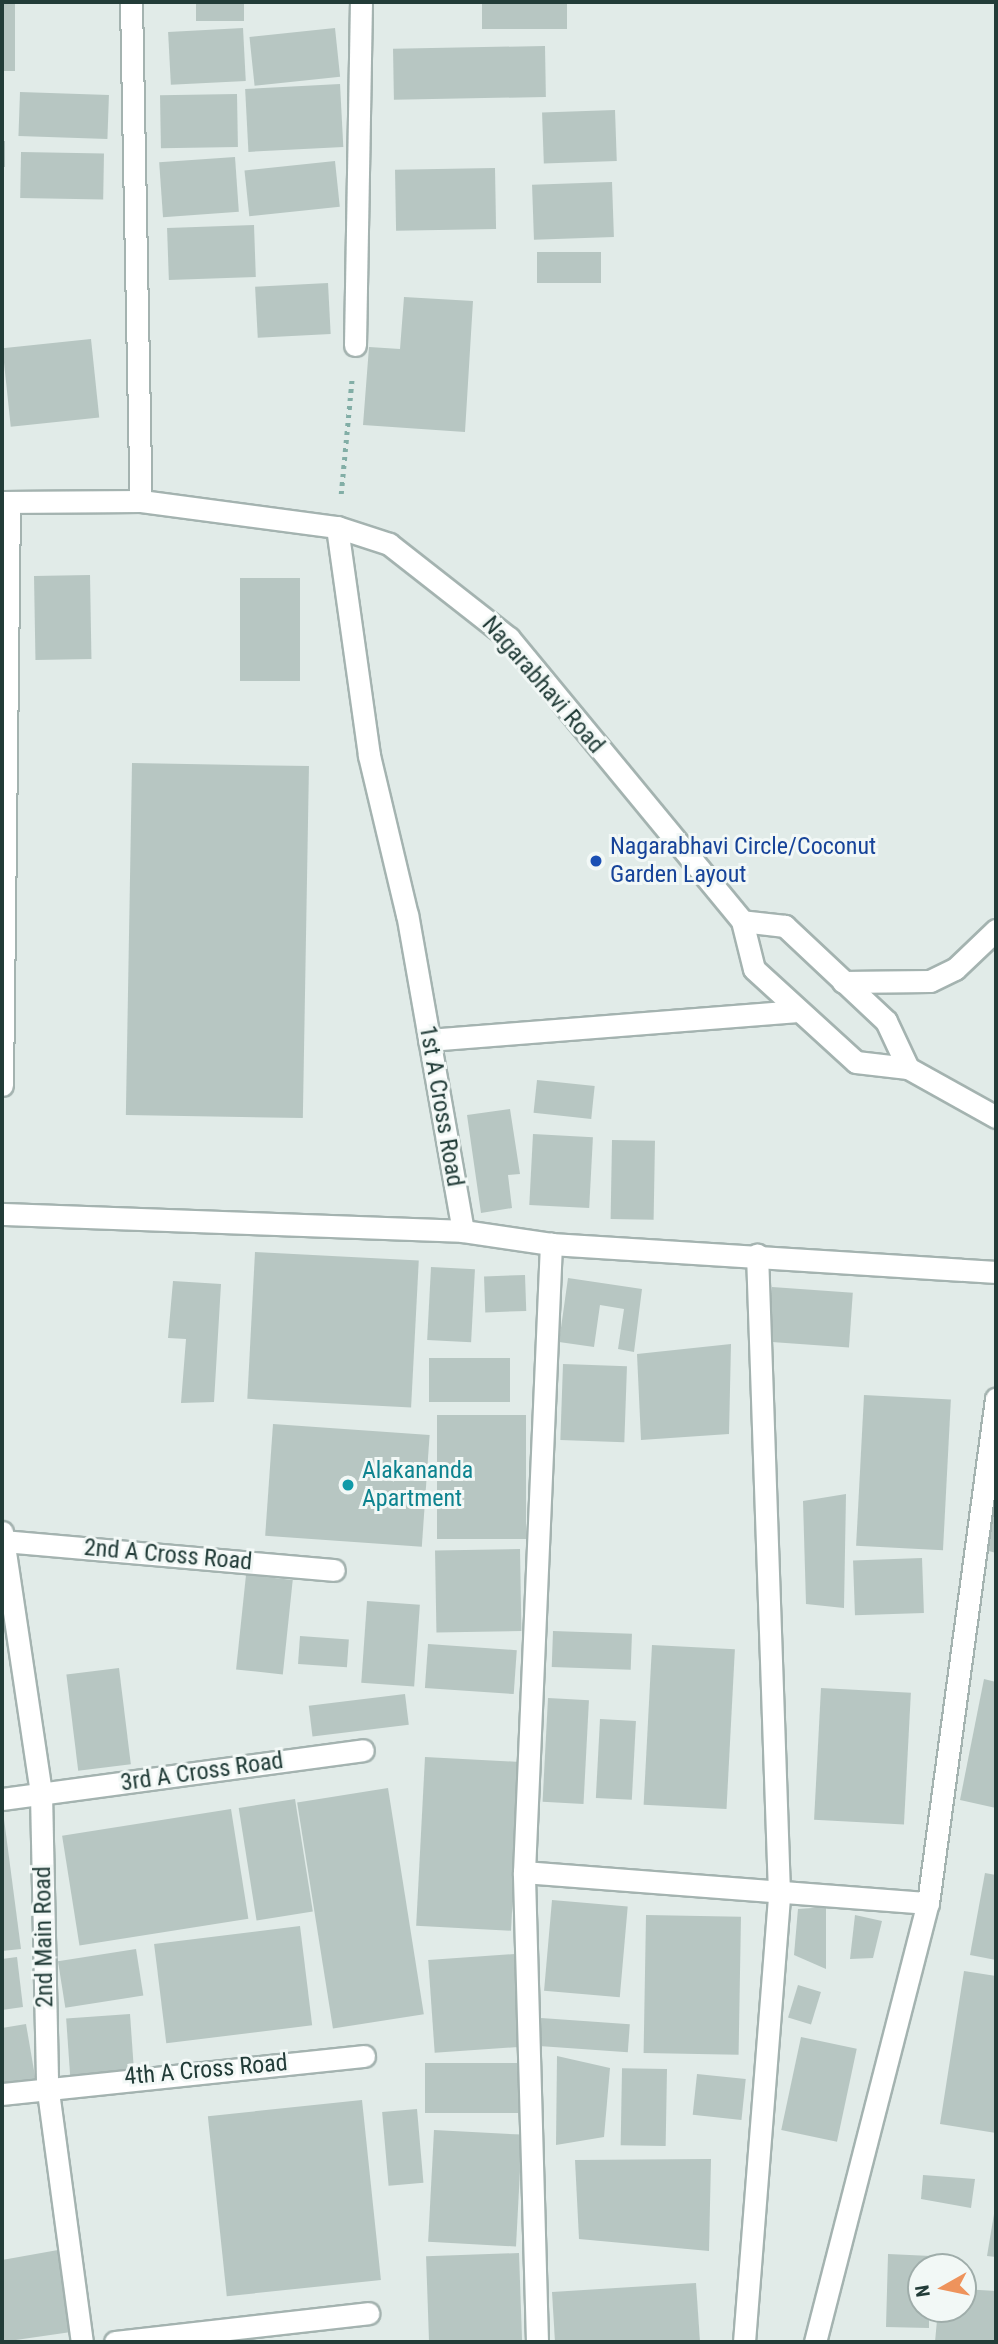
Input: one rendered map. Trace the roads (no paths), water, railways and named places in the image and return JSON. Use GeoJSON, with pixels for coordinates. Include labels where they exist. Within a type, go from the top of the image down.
{"type":"FeatureCollection","features":[{"type":"Feature","properties":{"kind":"street"},"geometry":{"type":"LineString","coordinates":[[131,2],[141,501]]}},
{"type":"Feature","properties":{"kind":"street"},"geometry":{"type":"LineString","coordinates":[[355,345],[361,2]]}},
{"type":"Feature","properties":{"kind":"street","name":"Nagarabhavi Road"},"geometry":{"type":"LineString","coordinates":[[6,502],[141,501],[337,527],[389,544],[423,564],[509,638],[742,921],[754,969],[793,1012],[856,1062],[908,1068],[996,1117]]}},
{"type":"Feature","properties":{"kind":"street"},"geometry":{"type":"LineString","coordinates":[[2,1086],[6,502]]}},
{"type":"Feature","properties":{"kind":"street","name":"1st A Cross Road"},"geometry":{"type":"LineString","coordinates":[[337,527],[369,755],[429,1040],[463,1231]]}},
{"type":"Feature","properties":{"kind":"street"},"geometry":{"type":"LineString","coordinates":[[742,921],[785,926],[886,1021],[908,1068]]}},
{"type":"Feature","properties":{"kind":"street"},"geometry":{"type":"LineString","coordinates":[[843,982],[930,981],[955,969],[996,930]]}},
{"type":"Feature","properties":{"kind":"street"},"geometry":{"type":"LineString","coordinates":[[429,1040],[793,1012]]}},
{"type":"Feature","properties":{"kind":"street"},"geometry":{"type":"LineString","coordinates":[[2,1214],[463,1231],[551,1244],[757,1254],[996,1272]]}},
{"type":"Feature","properties":{"kind":"street"},"geometry":{"type":"LineString","coordinates":[[537,2342],[524,1872],[551,1244]]}},
{"type":"Feature","properties":{"kind":"street"},"geometry":{"type":"LineString","coordinates":[[744,2342],[779,1893],[757,1254]]}},
{"type":"Feature","properties":{"kind":"street"},"geometry":{"type":"LineString","coordinates":[[815,2342],[928,1903],[996,1399]]}},
{"type":"Feature","properties":{"kind":"street","name":"2nd A Cross Road"},"geometry":{"type":"LineString","coordinates":[[2,1536],[334,1570]]}},
{"type":"Feature","properties":{"kind":"street","name":"2nd Main Road"},"geometry":{"type":"LineString","coordinates":[[2,1536],[41,1793],[47,2084],[82,2342]]}},
{"type":"Feature","properties":{"kind":"street","name":"3rd A Cross Road"},"geometry":{"type":"LineString","coordinates":[[2,1799],[363,1750]]}},
{"type":"Feature","properties":{"kind":"street"},"geometry":{"type":"LineString","coordinates":[[524,1872],[928,1903]]}},
{"type":"Feature","properties":{"kind":"street","name":"4th A Cross Road"},"geometry":{"type":"LineString","coordinates":[[2,2094],[47,2084],[364,2056]]}},
{"type":"Feature","properties":{"kind":"street"},"geometry":{"type":"LineString","coordinates":[[115,2342],[368,2313]]}},
{"type":"Feature","properties":{"kind":"place","name":"Nagarabhavi Circle/Coconut Garden Layout"},"geometry":{"type":"Point","coordinates":[596,861]}},
{"type":"Feature","properties":{"kind":"place","name":"Alakananda Apartment"},"geometry":{"type":"Point","coordinates":[348,1485]}}]}
